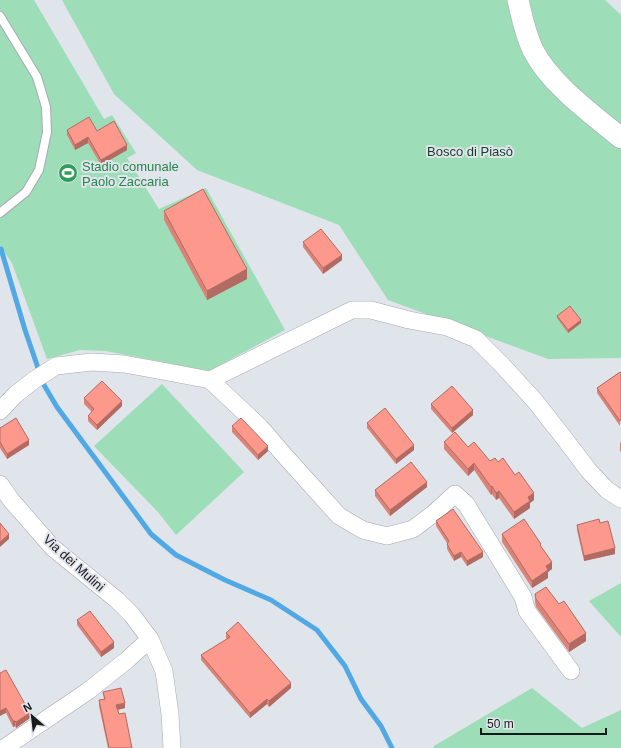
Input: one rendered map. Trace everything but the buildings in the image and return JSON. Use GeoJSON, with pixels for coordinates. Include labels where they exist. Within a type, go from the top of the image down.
{"type":"FeatureCollection","features":[{"type":"Feature","properties":{"kind":"street"},"geometry":{"type":"LineString","coordinates":[[518,0],[526,32],[533,50],[549,73],[565,90],[621,138]]}},
{"type":"Feature","properties":{"kind":"street"},"geometry":{"type":"LineString","coordinates":[[210,380],[352,310],[371,310],[447,328],[476,339],[540,407],[588,471],[607,490],[621,499]]}},
{"type":"Feature","properties":{"kind":"street"},"geometry":{"type":"LineString","coordinates":[[0,411],[15,395],[34,380],[56,366],[92,362],[124,364],[210,380],[260,426],[299,473],[339,516],[363,530],[387,536],[413,529],[433,514],[454,494],[466,504],[523,597],[527,611],[571,671]]}},
{"type":"Feature","properties":{"kind":"street","name":"Via dei Mulini"},"geometry":{"type":"LineString","coordinates":[[0,484],[11,500],[53,548],[117,600],[132,615],[150,638],[164,671],[170,714],[172,748]]}},
{"type":"Feature","properties":{"kind":"street"},"geometry":{"type":"LineString","coordinates":[[4,748],[88,691],[127,660],[150,638]]}},
{"type":"Feature","properties":{"kind":"lane"},"geometry":{"type":"LineString","coordinates":[[0,16],[37,77],[46,107],[47,132],[39,170],[26,192],[0,213]]}},
{"type":"Feature","properties":{"kind":"green space","name":"Stadio comunale Paolo Zaccaria"},"geometry":{"type":"Polygon","coordinates":[[[0,0],[34,0],[104,119],[112,115],[136,153],[127,158],[159,209],[206,188],[285,330],[209,371],[106,351],[80,350],[47,359],[12,263],[0,246],[0,0]]]}},
{"type":"Feature","properties":{"kind":"green space","name":"Bosco di Piasò"},"geometry":{"type":"Polygon","coordinates":[[[62,0],[605,0],[621,15],[621,358],[548,359],[388,300],[339,225],[197,170],[114,94],[62,0]]]}},
{"type":"Feature","properties":{"kind":"green space"},"geometry":{"type":"Polygon","coordinates":[[[162,384],[244,472],[176,535],[158,512],[94,446],[162,384]]]}},
{"type":"Feature","properties":{"kind":"green space"},"geometry":{"type":"Polygon","coordinates":[[[621,583],[621,637],[589,601],[621,583]]]}},
{"type":"Feature","properties":{"kind":"green space"},"geometry":{"type":"Polygon","coordinates":[[[532,688],[582,728],[621,710],[621,748],[434,748],[434,746],[532,688]]]}},
{"type":"Feature","properties":{"kind":"waterway"},"geometry":{"type":"LineString","coordinates":[[1,249],[41,380],[57,407],[151,534],[176,555],[225,580],[271,600],[317,630],[345,666],[361,699],[381,726],[392,748]]}},
{"type":"Feature","properties":{"kind":"place","name":"Stadio comunale Paolo Zaccaria"},"geometry":{"type":"Point","coordinates":[68,173]}}]}
